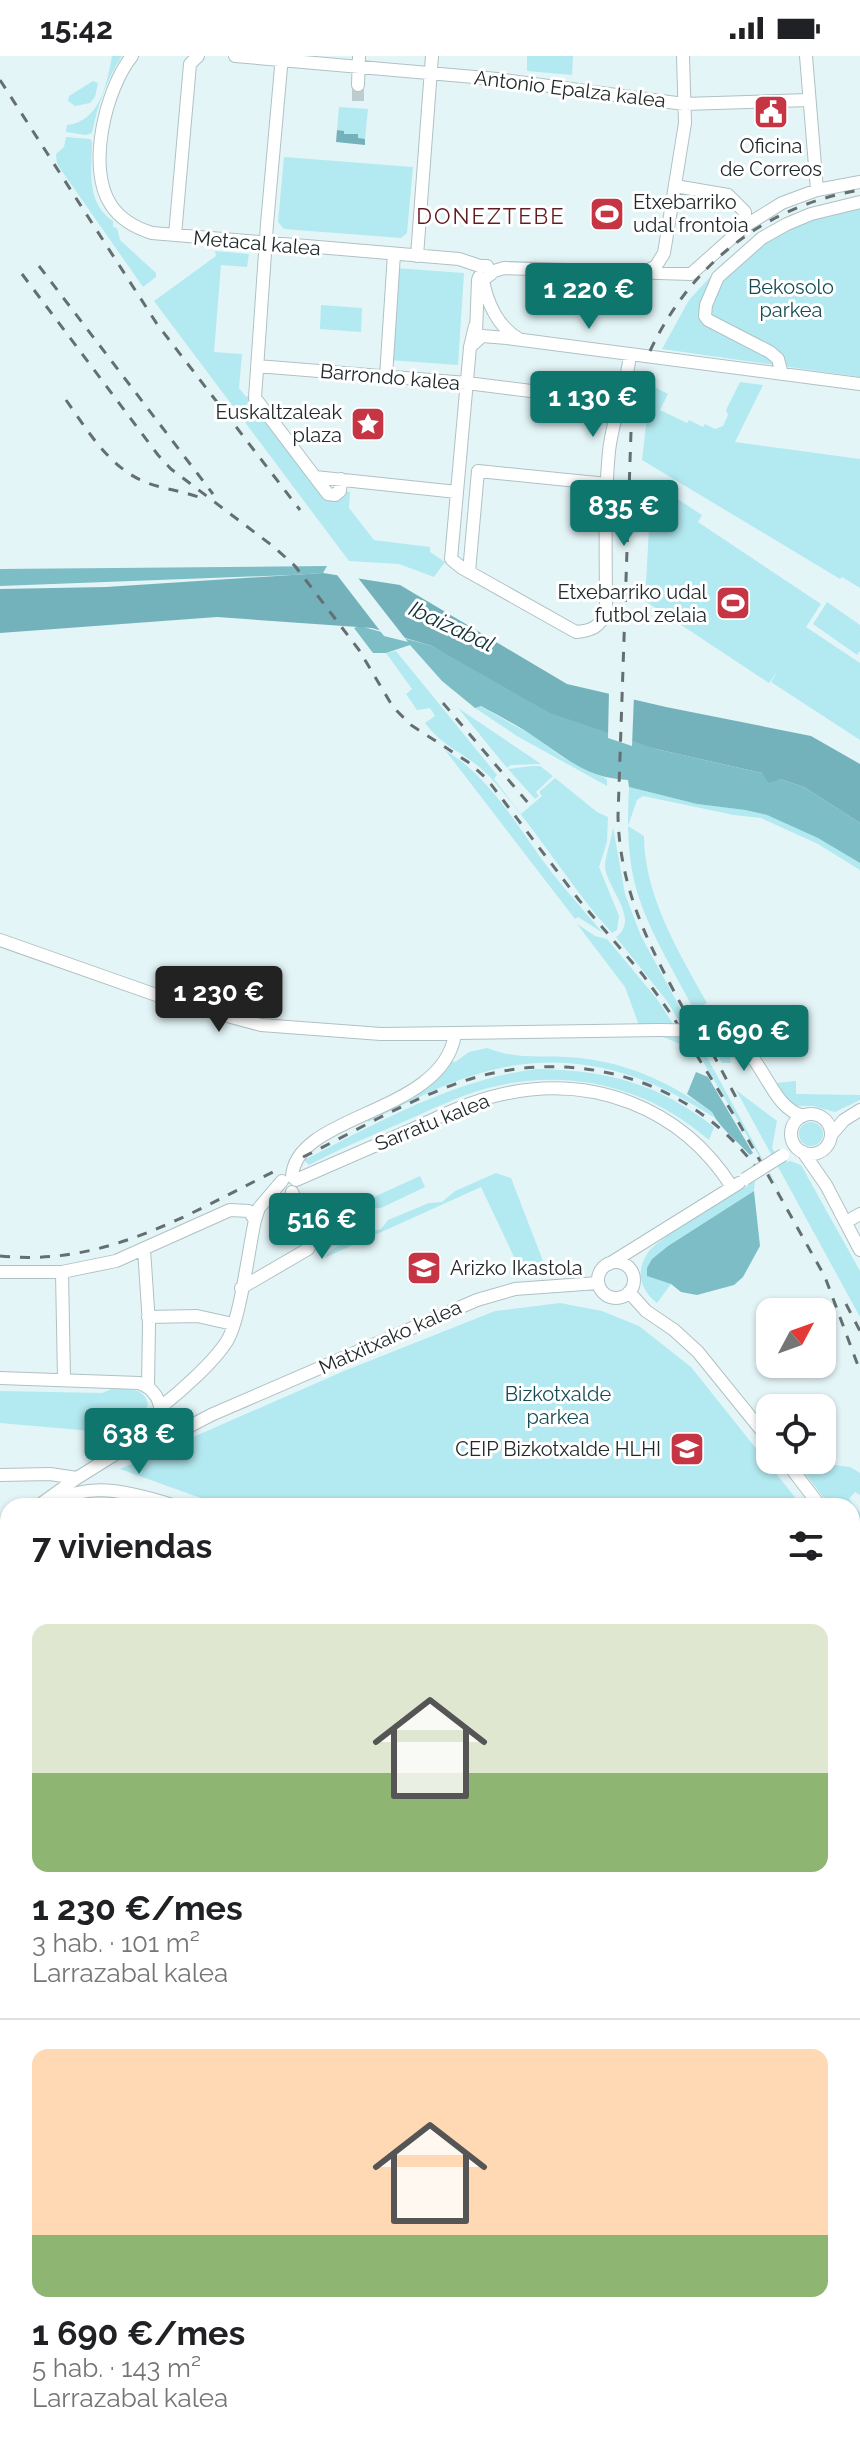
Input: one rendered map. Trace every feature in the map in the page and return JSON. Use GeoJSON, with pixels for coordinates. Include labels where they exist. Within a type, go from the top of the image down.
{"type":"FeatureCollection","features":[{"type":"Feature","properties":{"kind":"street","name":"Metacal kalea"},"geometry":{"type":"LineString","coordinates":[[132,56],[112,95],[101,139],[102,182],[112,207],[140,229],[175,235],[459,259],[483,274],[501,268],[691,274],[745,219]]}},
{"type":"Feature","properties":{"kind":"street"},"geometry":{"type":"LineString","coordinates":[[175,235],[190,64],[198,56]]}},
{"type":"Feature","properties":{"kind":"street","name":"Antonio Epalza kalea"},"geometry":{"type":"LineString","coordinates":[[235,56],[359,61],[431,73],[684,104],[809,100]]}},
{"type":"Feature","properties":{"kind":"street"},"geometry":{"type":"LineString","coordinates":[[417,256],[432,56]]}},
{"type":"Feature","properties":{"kind":"street"},"geometry":{"type":"LineString","coordinates":[[645,272],[656,266],[664,253],[685,123],[683,56]]}},
{"type":"Feature","properties":{"kind":"street"},"geometry":{"type":"LineString","coordinates":[[806,56],[817,190]]}},
{"type":"Feature","properties":{"kind":"street"},"geometry":{"type":"LineString","coordinates":[[282,58],[255,398],[315,477],[457,492]]}},
{"type":"Feature","properties":{"kind":"street"},"geometry":{"type":"LineString","coordinates":[[358,85],[359,61]]}},
{"type":"Feature","properties":{"kind":"street"},"geometry":{"type":"LineString","coordinates":[[675,186],[728,195],[745,219],[760,217],[782,203],[817,190],[860,182]]}},
{"type":"Feature","properties":{"kind":"street"},"geometry":{"type":"LineString","coordinates":[[782,374],[778,359],[770,352],[713,324],[705,316],[706,305],[718,277],[762,238],[787,224],[811,214],[860,202]]}},
{"type":"Feature","properties":{"kind":"street"},"geometry":{"type":"LineString","coordinates":[[386,376],[394,254]]}},
{"type":"Feature","properties":{"kind":"street"},"geometry":{"type":"LineString","coordinates":[[483,274],[478,331],[470,347],[451,559],[576,632],[597,626],[606,612],[609,449],[619,402],[625,389],[630,355]]}},
{"type":"Feature","properties":{"kind":"street"},"geometry":{"type":"LineString","coordinates":[[483,274],[494,313],[504,327],[519,339]]}},
{"type":"Feature","properties":{"kind":"street"},"geometry":{"type":"LineString","coordinates":[[478,331],[630,355],[860,384]]}},
{"type":"Feature","properties":{"kind":"street","name":"Barrondo kalea"},"geometry":{"type":"LineString","coordinates":[[257,366],[467,383],[619,402]]}},
{"type":"Feature","properties":{"kind":"street"},"geometry":{"type":"LineString","coordinates":[[469,572],[478,471],[607,484]]}},
{"type":"Feature","properties":{"kind":"street"},"geometry":{"type":"LineString","coordinates":[[0,940],[192,1007],[261,1025],[381,1034],[716,1031],[734,1039],[751,1054],[779,1098],[793,1112],[803,1116],[815,1115],[825,1120],[844,1120]]}},
{"type":"Feature","properties":{"kind":"street"},"geometry":{"type":"LineString","coordinates":[[241,1288],[308,1249],[312,1243],[289,1184],[294,1163],[306,1145],[400,1097],[437,1071],[451,1054],[455,1034]]}},
{"type":"Feature","properties":{"kind":"street","name":"Sarratu kalea"},"geometry":{"type":"LineString","coordinates":[[289,1184],[463,1106],[500,1095],[550,1088],[614,1096],[659,1115],[697,1142],[732,1187]]}},
{"type":"Feature","properties":{"kind":"street"},"geometry":{"type":"LineString","coordinates":[[779,1098],[783,1115],[797,1143],[826,1185],[860,1250]]}},
{"type":"Feature","properties":{"kind":"street"},"geometry":{"type":"LineString","coordinates":[[831,1135],[844,1120],[860,1110]]}},
{"type":"Feature","properties":{"kind":"street"},"geometry":{"type":"LineString","coordinates":[[803,1116],[794,1125],[797,1143],[809,1154],[821,1151],[830,1141],[825,1120]]}},
{"type":"Feature","properties":{"kind":"street"},"geometry":{"type":"LineString","coordinates":[[643,1243],[629,1292],[621,1297],[604,1293],[598,1283],[600,1272],[609,1264],[783,1155],[797,1143]]}},
{"type":"Feature","properties":{"kind":"street"},"geometry":{"type":"LineString","coordinates":[[821,1151],[826,1185]]}},
{"type":"Feature","properties":{"kind":"street"},"geometry":{"type":"LineString","coordinates":[[0,1378],[139,1383],[148,1386],[158,1398],[162,1416],[176,1427],[166,1437],[153,1431],[162,1416],[183,1388],[228,1340],[257,1210],[289,1184]]}},
{"type":"Feature","properties":{"kind":"street"},"geometry":{"type":"LineString","coordinates":[[1,1275],[62,1272],[116,1261],[222,1212],[237,1208],[257,1210]]}},
{"type":"Feature","properties":{"kind":"street"},"geometry":{"type":"LineString","coordinates":[[846,1222],[860,1214]]}},
{"type":"Feature","properties":{"kind":"street"},"geometry":{"type":"LineString","coordinates":[[144,1249],[148,1386]]}},
{"type":"Feature","properties":{"kind":"street"},"geometry":{"type":"LineString","coordinates":[[609,1264],[623,1264],[633,1274]]}},
{"type":"Feature","properties":{"kind":"street"},"geometry":{"type":"LineString","coordinates":[[62,1272],[64,1379]]}},
{"type":"Feature","properties":{"kind":"street","name":"Matxitxako kalea"},"geometry":{"type":"LineString","coordinates":[[110,1458],[166,1437],[477,1300],[515,1289],[598,1283]]}},
{"type":"Feature","properties":{"kind":"street"},"geometry":{"type":"LineString","coordinates":[[629,1292],[646,1311],[674,1330],[698,1352],[756,1424]]}},
{"type":"Feature","properties":{"kind":"street"},"geometry":{"type":"LineString","coordinates":[[148,1317],[197,1316],[233,1324]]}},
{"type":"Feature","properties":{"kind":"street"},"geometry":{"type":"LineString","coordinates":[[162,1416],[191,1424]]}},
{"type":"Feature","properties":{"kind":"street"},"geometry":{"type":"LineString","coordinates":[[63,1491],[133,1443],[162,1416]]}},
{"type":"Feature","properties":{"kind":"street"},"geometry":{"type":"LineString","coordinates":[[796,1474],[814,1498]]}},
{"type":"Feature","properties":{"kind":"street"},"geometry":{"type":"LineString","coordinates":[[0,1475],[63,1491],[128,1492],[149,1498]]}},
{"type":"Feature","properties":{"kind":"green space"},"geometry":{"type":"Polygon","coordinates":[[[112,56],[122,56],[103,93],[92,133],[66,132],[67,125],[87,117],[100,100],[112,56]]]}},
{"type":"Feature","properties":{"kind":"green space"},"geometry":{"type":"Polygon","coordinates":[[[527,56],[573,56],[572,75],[527,71],[527,56]]]}},
{"type":"Feature","properties":{"kind":"green space"},"geometry":{"type":"Polygon","coordinates":[[[93,81],[98,83],[95,97],[90,103],[75,106],[68,101],[69,96],[93,81]]]}},
{"type":"Feature","properties":{"kind":"green space"},"geometry":{"type":"Polygon","coordinates":[[[339,107],[368,109],[365,139],[358,139],[358,134],[343,134],[343,131],[337,130],[339,107]]]}},
{"type":"Feature","properties":{"kind":"green space"},"geometry":{"type":"Polygon","coordinates":[[[66,137],[90,139],[92,142],[92,184],[98,205],[113,221],[120,240],[156,273],[156,277],[143,287],[57,164],[56,154],[64,147],[66,137]]]}},
{"type":"Feature","properties":{"kind":"green space"},"geometry":{"type":"Polygon","coordinates":[[[284,157],[413,167],[407,233],[401,238],[284,229],[278,222],[284,157]]]}},
{"type":"Feature","properties":{"kind":"green space","name":"Bekosolo parkea"},"geometry":{"type":"Polygon","coordinates":[[[860,200],[860,377],[662,349],[689,300],[723,263],[777,224],[860,200]]]}},
{"type":"Feature","properties":{"kind":"green space"},"geometry":{"type":"Polygon","coordinates":[[[215,251],[249,254],[247,267],[221,265],[214,352],[242,354],[239,388],[246,397],[250,395],[327,499],[338,499],[342,491],[350,492],[349,508],[374,540],[430,547],[430,552],[445,562],[434,577],[399,564],[349,561],[154,301],[216,256],[215,251]]]}},
{"type":"Feature","properties":{"kind":"green space"},"geometry":{"type":"Polygon","coordinates":[[[395,268],[464,273],[458,365],[389,360],[395,268]]]}},
{"type":"Feature","properties":{"kind":"green space"},"geometry":{"type":"Polygon","coordinates":[[[321,305],[362,308],[361,332],[320,329],[321,305]]]}},
{"type":"Feature","properties":{"kind":"green space"},"geometry":{"type":"Polygon","coordinates":[[[740,382],[763,385],[735,442],[860,459],[860,588],[642,460],[650,390],[655,387],[668,394],[660,410],[687,423],[689,420],[715,429],[723,426],[728,415],[726,410],[740,382]]]}},
{"type":"Feature","properties":{"kind":"green space"},"geometry":{"type":"Polygon","coordinates":[[[356,414],[377,416],[375,434],[354,432],[356,414]]]}},
{"type":"Feature","properties":{"kind":"green space","name":"Etxebarriko udal futbol zelaia"},"geometry":{"type":"Polygon","coordinates":[[[656,485],[702,515],[698,522],[821,604],[806,627],[860,663],[860,740],[771,682],[778,670],[769,683],[645,601],[651,491],[656,485]]]}},
{"type":"Feature","properties":{"kind":"green space"},"geometry":{"type":"Polygon","coordinates":[[[827,602],[860,625],[860,651],[857,655],[813,624],[827,602]]]}},
{"type":"Feature","properties":{"kind":"green space"},"geometry":{"type":"Polygon","coordinates":[[[396,651],[497,775],[494,779],[516,807],[491,778],[432,732],[425,723],[435,716],[430,708],[417,710],[406,694],[412,689],[386,653],[396,651]]]}},
{"type":"Feature","properties":{"kind":"green space"},"geometry":{"type":"Polygon","coordinates":[[[480,706],[535,737],[562,757],[607,779],[607,786],[517,736],[475,708],[480,706]]]}},
{"type":"Feature","properties":{"kind":"green space"},"geometry":{"type":"Polygon","coordinates":[[[458,708],[541,764],[511,765],[507,768],[458,708]]]}},
{"type":"Feature","properties":{"kind":"green space"},"geometry":{"type":"Polygon","coordinates":[[[445,750],[472,771],[495,795],[552,872],[603,933],[578,917],[575,919],[445,750]]]}},
{"type":"Feature","properties":{"kind":"green space"},"geometry":{"type":"Polygon","coordinates":[[[540,766],[553,776],[536,792],[539,796],[535,799],[508,769],[540,766]]]}},
{"type":"Feature","properties":{"kind":"green space"},"geometry":{"type":"Polygon","coordinates":[[[555,778],[597,812],[608,817],[607,842],[599,867],[619,916],[617,930],[612,933],[597,916],[521,814],[542,796],[539,792],[555,778]]]}},
{"type":"Feature","properties":{"kind":"green space"},"geometry":{"type":"Polygon","coordinates":[[[629,787],[697,804],[767,815],[819,838],[860,863],[860,870],[818,844],[761,818],[643,796],[637,800],[628,826],[629,787]]]}},
{"type":"Feature","properties":{"kind":"green space"},"geometry":{"type":"Polygon","coordinates":[[[628,826],[644,836],[650,880],[657,902],[675,944],[707,1003],[694,1010],[644,912],[632,871],[628,826]]]}},
{"type":"Feature","properties":{"kind":"green space"},"geometry":{"type":"Polygon","coordinates":[[[613,827],[625,894],[641,936],[781,1193],[667,1001],[616,937],[623,930],[625,921],[605,866],[613,827]]]}},
{"type":"Feature","properties":{"kind":"green space"},"geometry":{"type":"Polygon","coordinates":[[[577,924],[595,936],[607,939],[657,999],[688,1047],[640,1028],[625,987],[577,924]]]}},
{"type":"Feature","properties":{"kind":"green space"},"geometry":{"type":"Polygon","coordinates":[[[709,1039],[723,1043],[731,1063],[722,1063],[709,1039]]]}},
{"type":"Feature","properties":{"kind":"green space"},"geometry":{"type":"Polygon","coordinates":[[[487,1048],[518,1056],[607,1062],[644,1074],[679,1091],[712,1112],[713,1117],[659,1087],[631,1076],[602,1068],[543,1063],[512,1066],[466,1078],[368,1122],[424,1088],[452,1061],[469,1052],[487,1048]]]}},
{"type":"Feature","properties":{"kind":"green space"},"geometry":{"type":"Polygon","coordinates":[[[536,1069],[585,1072],[630,1082],[672,1100],[714,1127],[709,1140],[659,1106],[605,1086],[576,1081],[518,1082],[455,1099],[309,1165],[304,1160],[388,1117],[445,1093],[536,1069]]]}},
{"type":"Feature","properties":{"kind":"green space"},"geometry":{"type":"Polygon","coordinates":[[[796,1081],[796,1094],[860,1095],[860,1100],[835,1112],[813,1106],[793,1106],[766,1084],[796,1081]]]}},
{"type":"Feature","properties":{"kind":"green space"},"geometry":{"type":"Polygon","coordinates":[[[736,1090],[777,1121],[772,1148],[782,1163],[790,1161],[801,1165],[860,1271],[860,1317],[736,1090]]]}},
{"type":"Feature","properties":{"kind":"green space"},"geometry":{"type":"Polygon","coordinates":[[[811,1122],[820,1125],[823,1134],[820,1143],[811,1146],[802,1143],[799,1134],[802,1125],[811,1122]]]}},
{"type":"Feature","properties":{"kind":"green space"},"geometry":{"type":"Polygon","coordinates":[[[496,1173],[511,1178],[546,1269],[545,1275],[524,1278],[481,1187],[324,1258],[350,1239],[381,1229],[388,1220],[429,1203],[442,1202],[455,1191],[496,1173]]]}},
{"type":"Feature","properties":{"kind":"green space"},"geometry":{"type":"Polygon","coordinates":[[[420,1176],[425,1187],[381,1208],[368,1208],[363,1216],[329,1232],[323,1220],[420,1176]]]}},
{"type":"Feature","properties":{"kind":"green space"},"geometry":{"type":"Polygon","coordinates":[[[755,1181],[754,1191],[652,1259],[648,1276],[671,1284],[657,1303],[647,1293],[642,1281],[641,1268],[647,1254],[681,1227],[755,1181]]]}},
{"type":"Feature","properties":{"kind":"green space","name":"Bizkotxalde parkea"},"geometry":{"type":"Polygon","coordinates":[[[560,1303],[602,1311],[639,1326],[691,1367],[756,1448],[756,1474],[776,1474],[796,1498],[201,1498],[120,1469],[344,1371],[495,1311],[560,1303]]]}},
{"type":"Feature","properties":{"kind":"green space"},"geometry":{"type":"Polygon","coordinates":[[[112,1389],[139,1392],[148,1404],[143,1416],[114,1443],[105,1439],[103,1432],[0,1423],[0,1391],[102,1393],[112,1389]]]}},
{"type":"Feature","properties":{"kind":"green space"},"geometry":{"type":"Polygon","coordinates":[[[836,1465],[850,1467],[860,1473],[860,1495],[855,1492],[850,1498],[824,1498],[806,1474],[836,1474],[836,1465]]]}},
{"type":"Feature","properties":{"kind":"shaded area"},"geometry":{"type":"Polygon","coordinates":[[[327,566],[323,573],[291,575],[0,586],[0,569],[327,566]]]}},
{"type":"Feature","properties":{"kind":"shaded area"},"geometry":{"type":"Polygon","coordinates":[[[360,626],[432,646],[476,669],[656,749],[762,773],[804,787],[860,823],[860,863],[818,838],[767,815],[697,804],[629,787],[628,780],[590,772],[509,721],[481,706],[475,708],[442,681],[410,645],[386,653],[373,653],[354,628],[360,626]]]}},
{"type":"Feature","properties":{"kind":"shaded area"},"geometry":{"type":"Polygon","coordinates":[[[696,1072],[708,1077],[753,1153],[750,1155],[712,1112],[687,1094],[696,1072]]]}},
{"type":"Feature","properties":{"kind":"shaded area"},"geometry":{"type":"Polygon","coordinates":[[[754,1191],[760,1246],[743,1277],[734,1285],[697,1295],[681,1292],[671,1284],[647,1276],[652,1259],[668,1246],[754,1191]]]}},
{"type":"Feature","properties":{"kind":"water"},"geometry":{"type":"Polygon","coordinates":[[[337,130],[344,131],[344,134],[358,134],[358,138],[365,139],[365,145],[336,142],[337,130]]]}},
{"type":"Feature","properties":{"kind":"water","name":"Ibaizabal"},"geometry":{"type":"Polygon","coordinates":[[[323,573],[400,585],[567,684],[811,736],[860,764],[860,823],[804,787],[780,779],[769,783],[762,773],[656,749],[550,713],[432,646],[372,628],[217,617],[0,633],[0,589],[106,587],[323,573]]]}},
{"type":"Feature","properties":{"kind":"pier"},"geometry":{"type":"Polygon","coordinates":[[[334,571],[355,574],[408,642],[384,636],[334,571]]]}},
{"type":"Feature","properties":{"kind":"pier"},"geometry":{"type":"Polygon","coordinates":[[[609,690],[634,695],[632,746],[608,738],[609,690]]]}},
{"type":"Feature","properties":{"kind":"tunnel"},"geometry":{"type":"LineString","coordinates":[[358,85],[358,101]]}},
{"type":"Feature","properties":{"kind":"railway"},"geometry":{"type":"LineString","coordinates":[[0,80],[157,324],[300,510]]}},
{"type":"Feature","properties":{"kind":"railway"},"geometry":{"type":"LineString","coordinates":[[650,351],[687,291],[709,266],[735,244],[793,210],[860,190]]}},
{"type":"Feature","properties":{"kind":"railway"},"geometry":{"type":"LineString","coordinates":[[39,266],[213,494]]}},
{"type":"Feature","properties":{"kind":"railway"},"geometry":{"type":"LineString","coordinates":[[22,274],[158,455],[171,469],[295,566],[359,650],[393,707],[411,725],[468,762],[487,779],[579,900],[643,975],[740,1125],[825,1277],[860,1371]]}},
{"type":"Feature","properties":{"kind":"railway"},"geometry":{"type":"LineString","coordinates":[[66,400],[100,447],[132,475],[145,482],[201,498]]}},
{"type":"Feature","properties":{"kind":"railway"},"geometry":{"type":"LineString","coordinates":[[631,432],[618,816],[621,848],[626,879],[646,935],[703,1045]]}},
{"type":"Feature","properties":{"kind":"railway"},"geometry":{"type":"LineString","coordinates":[[443,703],[529,804]]}},
{"type":"Feature","properties":{"kind":"railway"},"geometry":{"type":"LineString","coordinates":[[703,1035],[740,1105]]}},
{"type":"Feature","properties":{"kind":"railway"},"geometry":{"type":"LineString","coordinates":[[303,1157],[399,1108],[458,1083],[499,1072],[540,1067],[581,1068],[620,1076],[658,1089],[694,1109],[727,1134],[755,1166]]}},
{"type":"Feature","properties":{"kind":"railway"},"geometry":{"type":"LineString","coordinates":[[0,1256],[39,1257],[111,1245],[179,1219],[279,1169]]}},
{"type":"Feature","properties":{"kind":"railway"},"geometry":{"type":"LineString","coordinates":[[846,1304],[860,1331]]}},
{"type":"Feature","properties":{"kind":"place","name":"Oficina de Correos"},"geometry":{"type":"Point","coordinates":[771,112]}},
{"type":"Feature","properties":{"kind":"place","name":"Etxebarriko udal frontoia"},"geometry":{"type":"Point","coordinates":[607,214]}},
{"type":"Feature","properties":{"kind":"place","name":"Euskaltzaleak plaza"},"geometry":{"type":"Point","coordinates":[368,424]}},
{"type":"Feature","properties":{"kind":"place","name":"Etxebarriko udal futbol zelaia"},"geometry":{"type":"Point","coordinates":[733,603]}},
{"type":"Feature","properties":{"kind":"place","name":"Arizko Ikastola"},"geometry":{"type":"Point","coordinates":[424,1268]}},
{"type":"Feature","properties":{"kind":"place","name":"CEIP Bizkotxalde HLHI"},"geometry":{"type":"Point","coordinates":[687,1449]}},
{"type":"Feature","properties":{"kind":"district","name":"DONEZTEBE"},"geometry":{"type":"Point","coordinates":[491,216]}}]}
